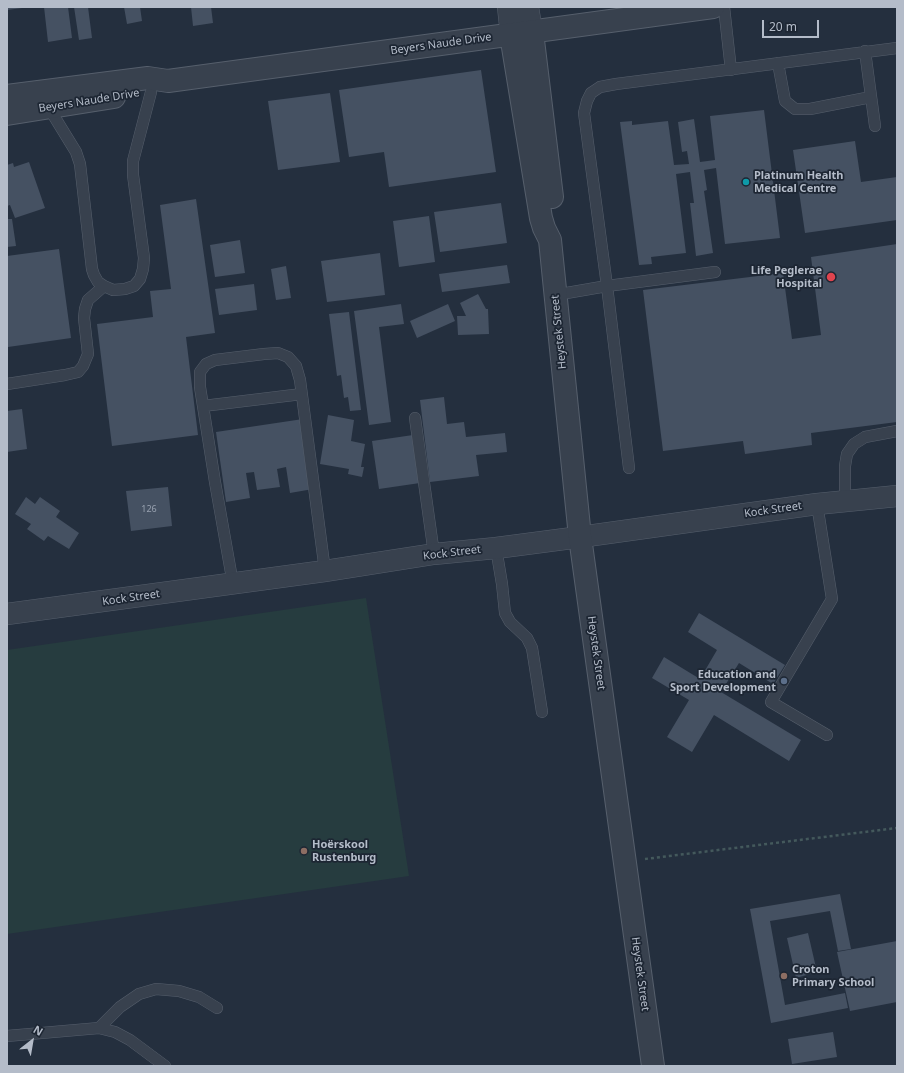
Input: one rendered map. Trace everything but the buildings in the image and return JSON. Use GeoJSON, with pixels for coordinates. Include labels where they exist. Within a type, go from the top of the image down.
{"type":"FeatureCollection","features":[{"type":"Feature","properties":{"kind":"street","name":"Heystek Street"},"geometry":{"type":"LineString","coordinates":[[508,7],[521,33],[555,216],[550,240],[580,537],[653,1066]]}},
{"type":"Feature","properties":{"kind":"street","name":"Heystek Street"},"geometry":{"type":"LineString","coordinates":[[521,33],[528,7]]}},
{"type":"Feature","properties":{"kind":"street","name":"Beyers Naude Drive"},"geometry":{"type":"LineString","coordinates":[[7,114],[49,108],[159,86],[673,10],[713,7]]}},
{"type":"Feature","properties":{"kind":"street","name":"Beyers Naude Drive"},"geometry":{"type":"LineString","coordinates":[[7,96],[148,78],[159,86]]}},
{"type":"Feature","properties":{"kind":"street","name":"Kock Street"},"geometry":{"type":"LineString","coordinates":[[7,614],[233,584],[434,554],[496,548],[817,504],[897,496]]}},
{"type":"Feature","properties":{"kind":"lane"},"geometry":{"type":"LineString","coordinates":[[724,7],[730,70]]}},
{"type":"Feature","properties":{"kind":"lane"},"geometry":{"type":"LineString","coordinates":[[629,468],[584,113],[590,93],[600,87],[616,84],[897,48]]}},
{"type":"Feature","properties":{"kind":"lane"},"geometry":{"type":"LineString","coordinates":[[865,51],[875,126]]}},
{"type":"Feature","properties":{"kind":"lane"},"geometry":{"type":"LineString","coordinates":[[778,63],[785,101],[795,109],[810,109],[871,97]]}},
{"type":"Feature","properties":{"kind":"lane"},"geometry":{"type":"LineString","coordinates":[[49,108],[76,152],[80,164],[92,269],[94,275],[98,282],[104,286],[113,290],[125,290],[134,286],[140,279],[143,269],[144,258],[133,175],[133,161],[137,142],[159,86]]}},
{"type":"Feature","properties":{"kind":"lane"},"geometry":{"type":"LineString","coordinates":[[555,295],[607,286],[715,272]]}},
{"type":"Feature","properties":{"kind":"lane"},"geometry":{"type":"LineString","coordinates":[[7,384],[78,372],[84,366],[88,354],[84,318],[85,309],[88,300],[104,286]]}},
{"type":"Feature","properties":{"kind":"lane"},"geometry":{"type":"LineString","coordinates":[[233,584],[200,387],[200,372],[206,364],[215,360],[264,354],[278,354],[288,357],[296,366],[302,394],[325,571]]}},
{"type":"Feature","properties":{"kind":"lane"},"geometry":{"type":"LineString","coordinates":[[203,406],[302,394]]}},
{"type":"Feature","properties":{"kind":"lane"},"geometry":{"type":"LineString","coordinates":[[415,418],[434,554]]}},
{"type":"Feature","properties":{"kind":"lane"},"geometry":{"type":"LineString","coordinates":[[845,501],[844,466],[847,454],[854,444],[865,437],[897,431]]}},
{"type":"Feature","properties":{"kind":"lane"},"geometry":{"type":"LineString","coordinates":[[817,504],[832,599],[772,702],[827,735]]}},
{"type":"Feature","properties":{"kind":"lane"},"geometry":{"type":"LineString","coordinates":[[496,548],[505,613],[510,622],[527,638],[532,648],[542,712]]}},
{"type":"Feature","properties":{"kind":"lane"},"geometry":{"type":"LineString","coordinates":[[98,1028],[120,1007],[139,994],[156,990],[179,991],[199,997],[217,1008]]}},
{"type":"Feature","properties":{"kind":"lane"},"geometry":{"type":"LineString","coordinates":[[7,1036],[98,1028],[115,1032],[130,1040],[165,1066]]}},
{"type":"Feature","properties":{"kind":"path"},"geometry":{"type":"LineString","coordinates":[[625,862],[897,828]]}},
{"type":"Feature","properties":{"kind":"green space"},"geometry":{"type":"Polygon","coordinates":[[[366,598],[409,876],[7,934],[7,650],[366,598]]]}},
{"type":"Feature","properties":{"kind":"place","name":"Platinum Health Medical Centre"},"geometry":{"type":"Point","coordinates":[746,182]}},
{"type":"Feature","properties":{"kind":"place","name":"Life Peglerae Hospital"},"geometry":{"type":"Point","coordinates":[831,277]}},
{"type":"Feature","properties":{"kind":"place","name":"Education and Sport Development"},"geometry":{"type":"Point","coordinates":[784,681]}},
{"type":"Feature","properties":{"kind":"place","name":"Hoërskool Rustenburg"},"geometry":{"type":"Point","coordinates":[304,851]}},
{"type":"Feature","properties":{"kind":"place","name":"Croton Primary School"},"geometry":{"type":"Point","coordinates":[784,976]}}]}
